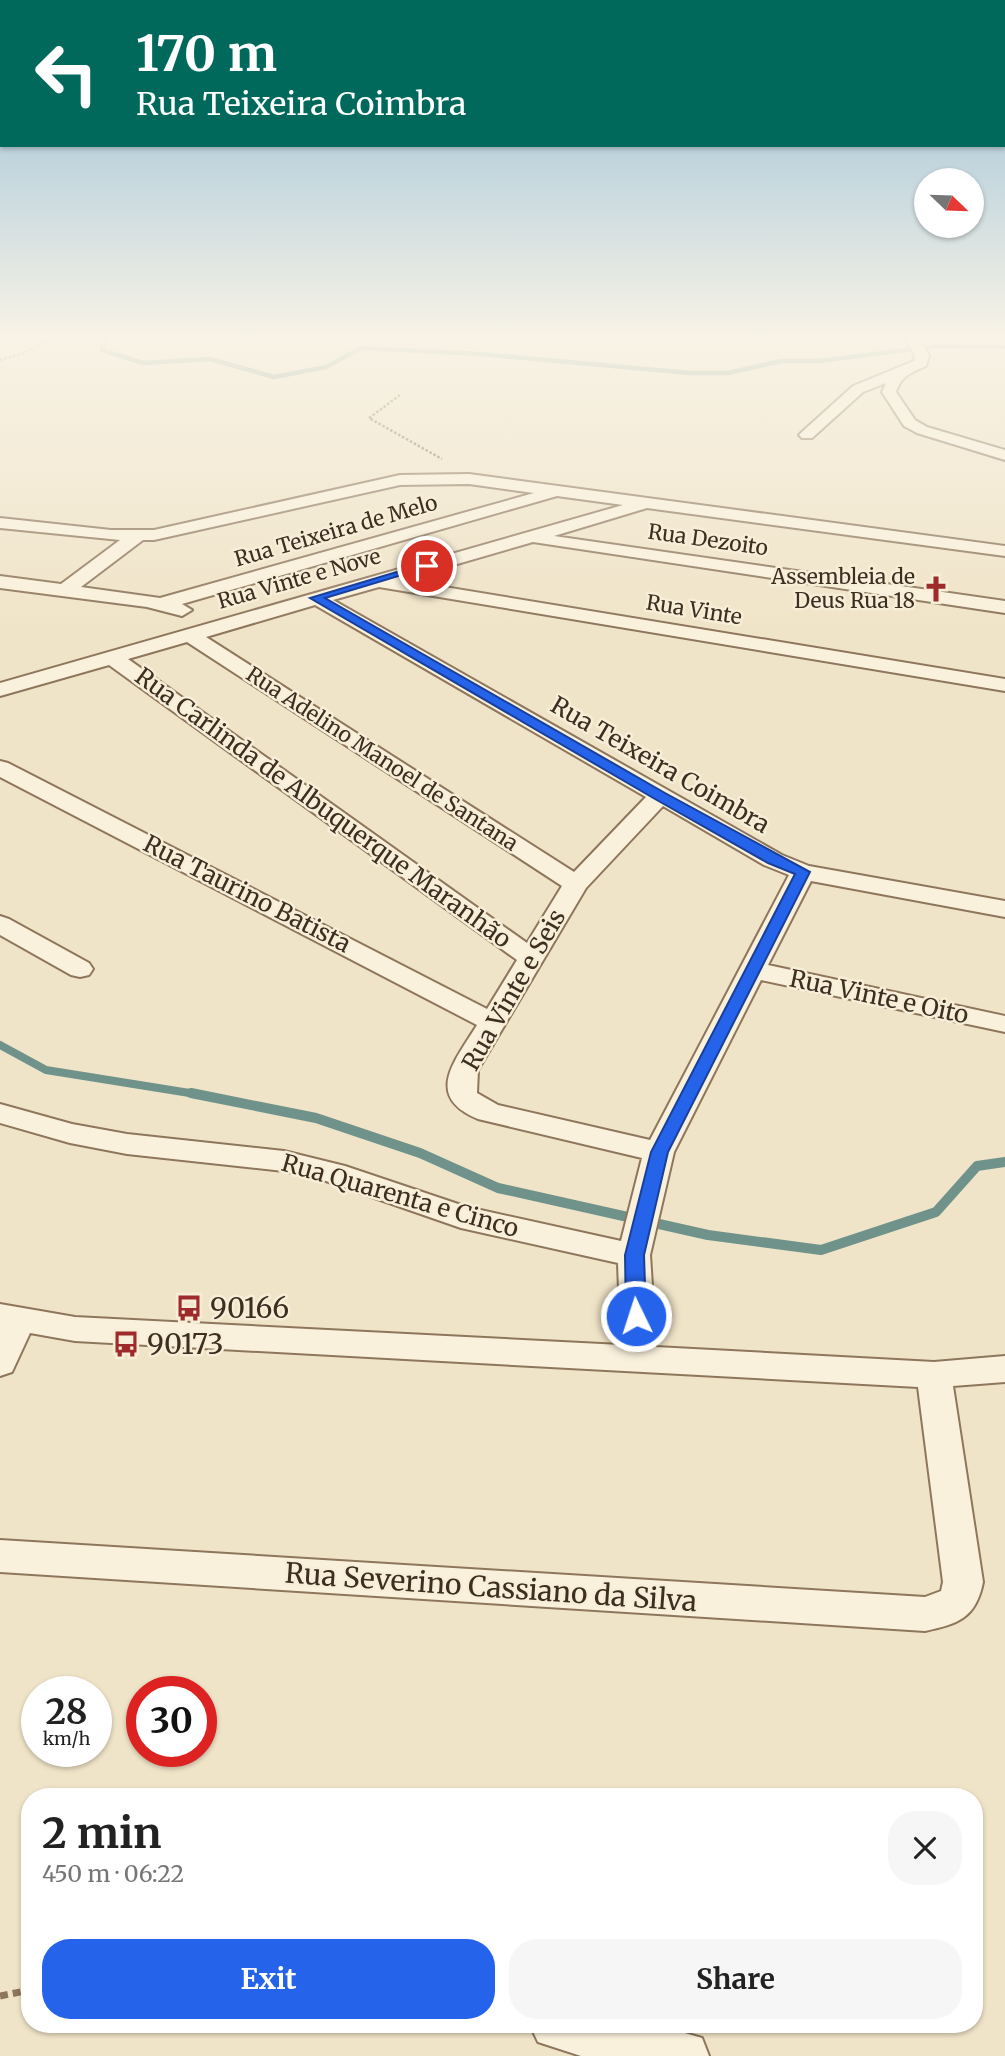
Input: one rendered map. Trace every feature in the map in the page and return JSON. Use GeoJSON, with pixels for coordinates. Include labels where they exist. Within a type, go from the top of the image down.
{"type":"FeatureCollection","features":[{"type":"Feature","properties":{"kind":"street"},"geometry":{"type":"LineString","coordinates":[[932,433],[1005,455]]}},
{"type":"Feature","properties":{"kind":"street"},"geometry":{"type":"LineString","coordinates":[[0,523],[136,537],[188,529],[400,480],[469,478],[1005,551]]}},
{"type":"Feature","properties":{"kind":"street","name":"Rua Teixeira de Melo"},"geometry":{"type":"LineString","coordinates":[[164,603],[561,490]]}},
{"type":"Feature","properties":{"kind":"street","name":"Rua Vinte e Nove"},"geometry":{"type":"LineString","coordinates":[[0,690],[650,502]]}},
{"type":"Feature","properties":{"kind":"street"},"geometry":{"type":"LineString","coordinates":[[64,591],[136,537]]}},
{"type":"Feature","properties":{"kind":"street","name":"Rua Dezoito"},"geometry":{"type":"LineString","coordinates":[[529,537],[1005,607]]}},
{"type":"Feature","properties":{"kind":"street","name":"Rua Vinte"},"geometry":{"type":"LineString","coordinates":[[376,581],[1005,685]]}},
{"type":"Feature","properties":{"kind":"street"},"geometry":{"type":"LineString","coordinates":[[0,582],[164,603],[212,627]]}},
{"type":"Feature","properties":{"kind":"street","name":"Rua Teixeira Coimbra"},"geometry":{"type":"LineString","coordinates":[[316,598],[773,860],[803,872],[1005,909]]}},
{"type":"Feature","properties":{"kind":"street","name":"Rua Adelino Manoel de Santana"},"geometry":{"type":"LineString","coordinates":[[188,634],[576,884]]}},
{"type":"Feature","properties":{"kind":"street","name":"Rua Carlinda de Albuquerque Maranhão"},"geometry":{"type":"LineString","coordinates":[[113,658],[532,959]]}},
{"type":"Feature","properties":{"kind":"street","name":"Rua Taurino Batista"},"geometry":{"type":"LineString","coordinates":[[0,768],[492,1022]]}},
{"type":"Feature","properties":{"kind":"street","name":"Rua Vinte e Seis"},"geometry":{"type":"LineString","coordinates":[[659,1152],[489,1112],[472,1106],[464,1098],[460,1088],[464,1070],[576,884],[660,796]]}},
{"type":"Feature","properties":{"kind":"street"},"geometry":{"type":"LineString","coordinates":[[640,1360],[634,1293],[640,1231],[659,1152],[803,872]]}},
{"type":"Feature","properties":{"kind":"street"},"geometry":{"type":"LineString","coordinates":[[0,924],[80,969]]}},
{"type":"Feature","properties":{"kind":"street","name":"Rua Vinte e Oito"},"geometry":{"type":"LineString","coordinates":[[753,970],[1005,1024]]}},
{"type":"Feature","properties":{"kind":"street","name":"Rua Quarenta e Cinco"},"geometry":{"type":"LineString","coordinates":[[0,1113],[70,1133],[127,1144],[284,1161],[334,1173],[461,1217],[640,1231]]}},
{"type":"Feature","properties":{"kind":"street"},"geometry":{"type":"LineString","coordinates":[[0,1363],[9,1318],[75,1329],[640,1360],[934,1374],[1005,1369]]}},
{"type":"Feature","properties":{"kind":"street","name":"Rua Severino Cassiano da Silva"},"geometry":{"type":"LineString","coordinates":[[0,1556],[925,1614],[948,1610],[960,1599],[963,1582],[934,1374]]}},
{"type":"Feature","properties":{"kind":"street"},"geometry":{"type":"LineString","coordinates":[[588,2033],[684,2056]]}},
{"type":"Feature","properties":{"kind":"path"},"geometry":{"type":"LineString","coordinates":[[395,433],[469,478]]}},
{"type":"Feature","properties":{"kind":"path"},"geometry":{"type":"LineString","coordinates":[[0,1996],[21,1992]]}},
{"type":"Feature","properties":{"kind":"waterway"},"geometry":{"type":"LineString","coordinates":[[0,1045],[46,1070],[197,1094]]}},
{"type":"Feature","properties":{"kind":"waterway"},"geometry":{"type":"LineString","coordinates":[[191,1093],[197,1094]]}},
{"type":"Feature","properties":{"kind":"waterway"},"geometry":{"type":"LineString","coordinates":[[197,1094],[202,1095]]}},
{"type":"Feature","properties":{"kind":"waterway"},"geometry":{"type":"LineString","coordinates":[[197,1094],[316,1118],[420,1153],[498,1188],[708,1235],[821,1250],[936,1212],[977,1166],[1005,1162]]}},
{"type":"Feature","properties":{"kind":"place","name":"Assembleia de Deus Rua 18"},"geometry":{"type":"Point","coordinates":[936,589]}},
{"type":"Feature","properties":{"kind":"place","name":"90166"},"geometry":{"type":"Point","coordinates":[189,1308]}},
{"type":"Feature","properties":{"kind":"place","name":"90173"},"geometry":{"type":"Point","coordinates":[126,1344]}},
{"type":"Feature","properties":{"kind":"route"},"geometry":{"type":"LineString","coordinates":[[427,566],[316,598],[773,860],[803,872],[659,1152],[634,1255],[636,1316]]}}]}
